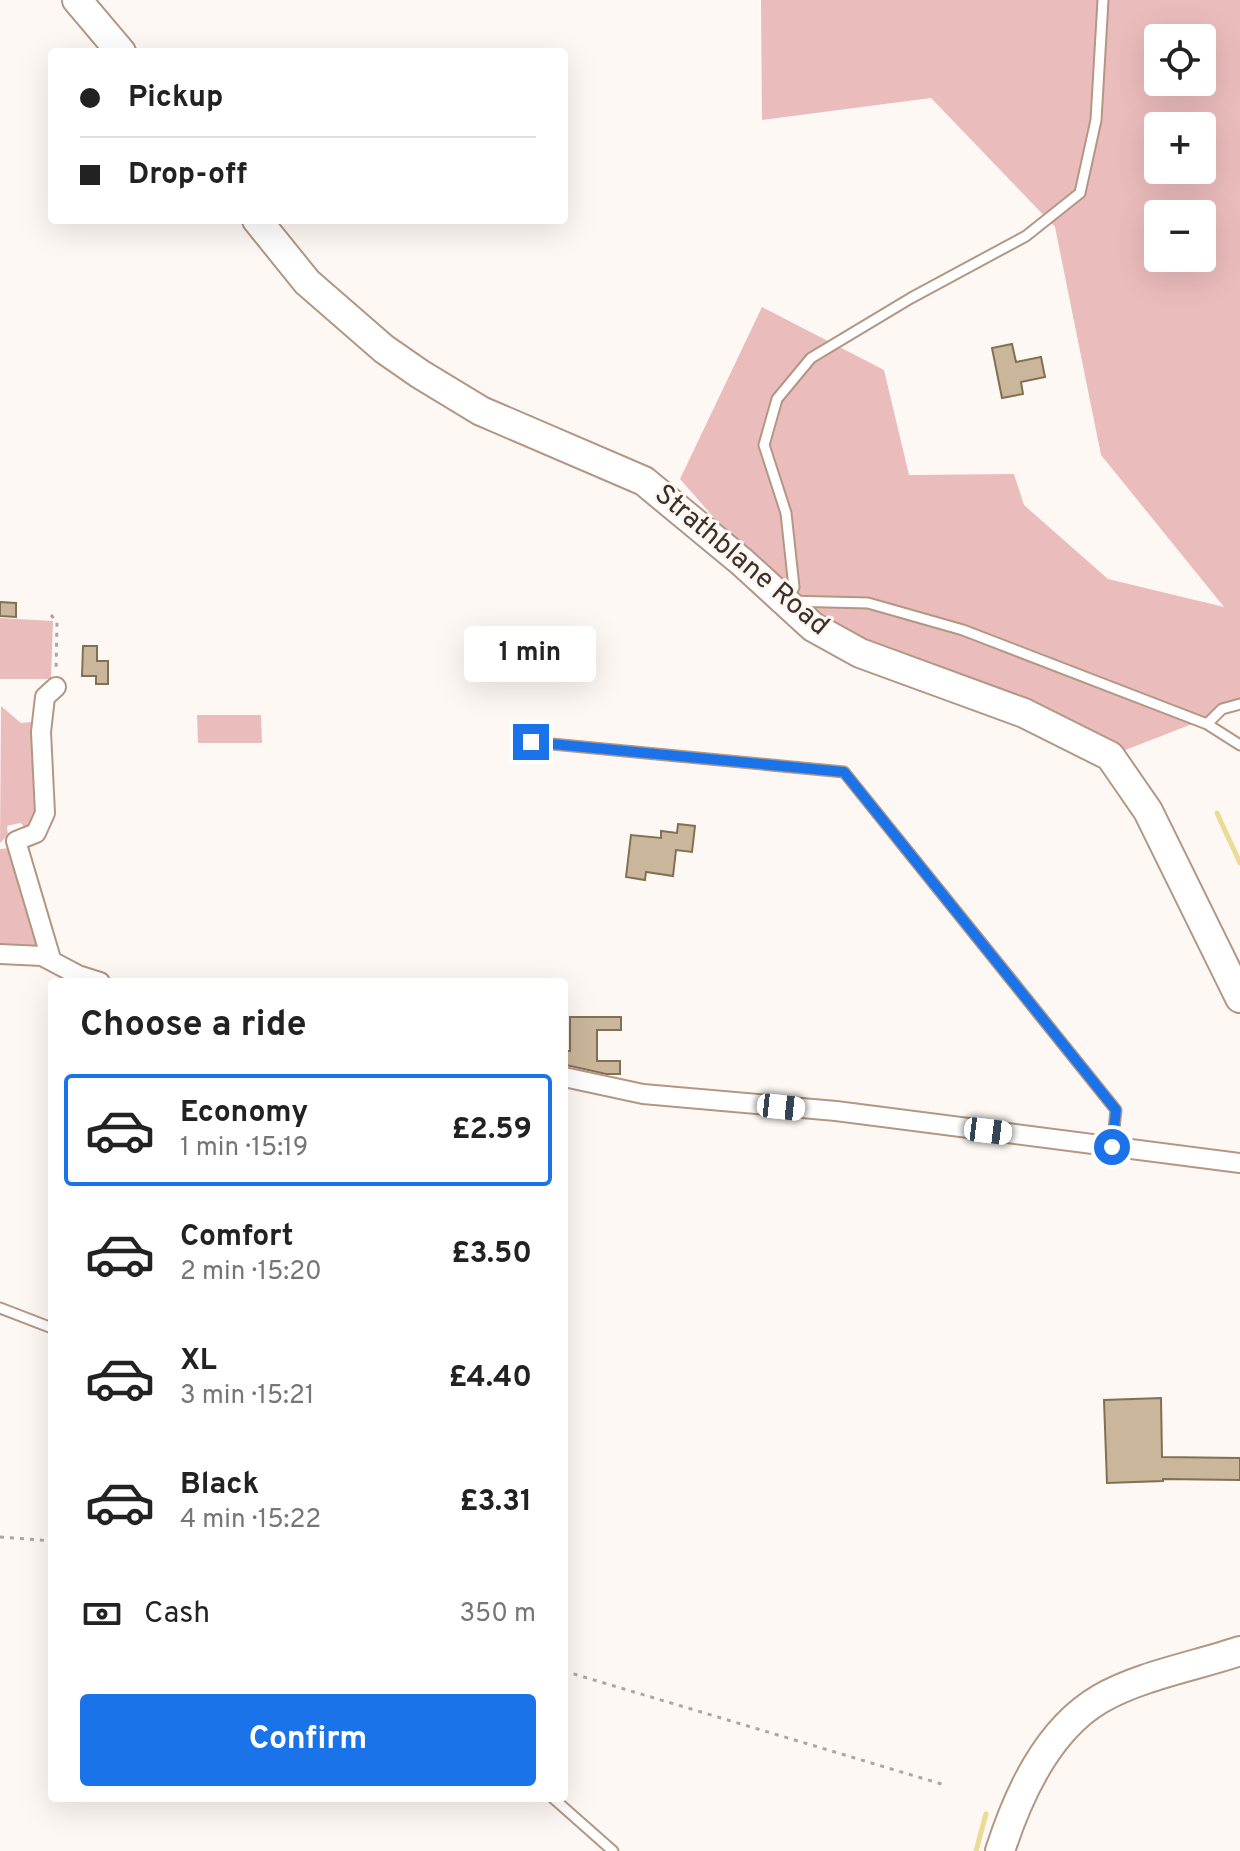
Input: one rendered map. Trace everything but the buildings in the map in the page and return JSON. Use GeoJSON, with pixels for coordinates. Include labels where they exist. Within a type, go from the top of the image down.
{"type":"FeatureCollection","features":[{"type":"Feature","properties":{"kind":"main road"},"geometry":{"type":"LineString","coordinates":[[77,0],[118,48]]}},
{"type":"Feature","properties":{"kind":"main road","name":"Strathblane Road"},"geometry":{"type":"LineString","coordinates":[[260,224],[307,282],[384,349],[481,411],[644,481],[742,562],[813,627],[860,653],[1024,713],[1110,756],[1148,811],[1240,998]]}},
{"type":"Feature","properties":{"kind":"main road"},"geometry":{"type":"LineString","coordinates":[[1000,1851],[1010,1821],[1032,1775],[1064,1728],[1099,1699],[1140,1682],[1240,1651]]}},
{"type":"Feature","properties":{"kind":"street"},"geometry":{"type":"LineString","coordinates":[[51,959],[16,841],[36,833],[45,813],[41,732],[45,697],[56,687]]}},
{"type":"Feature","properties":{"kind":"street"},"geometry":{"type":"LineString","coordinates":[[0,954],[42,956],[87,978]]}},
{"type":"Feature","properties":{"kind":"street"},"geometry":{"type":"LineString","coordinates":[[568,1078],[643,1094],[836,1111],[1240,1163]]}},
{"type":"Feature","properties":{"kind":"lane"},"geometry":{"type":"LineString","coordinates":[[1103,0],[1096,120],[1080,193],[1026,236],[911,298],[811,358],[777,399],[764,445],[786,513],[794,587],[787,601],[868,603],[963,630],[1207,724],[1240,745]]}},
{"type":"Feature","properties":{"kind":"lane"},"geometry":{"type":"LineString","coordinates":[[1207,724],[1222,709],[1240,704]]}},
{"type":"Feature","properties":{"kind":"lane"},"geometry":{"type":"LineString","coordinates":[[531,742],[844,772],[1116,1110],[1112,1147]]}},
{"type":"Feature","properties":{"kind":"lane"},"geometry":{"type":"LineString","coordinates":[[0,1308],[48,1326]]}},
{"type":"Feature","properties":{"kind":"lane"},"geometry":{"type":"LineString","coordinates":[[558,1802],[613,1851]]}},
{"type":"Feature","properties":{"kind":"path"},"geometry":{"type":"LineString","coordinates":[[51,615],[57,622],[56,687]]}},
{"type":"Feature","properties":{"kind":"path"},"geometry":{"type":"LineString","coordinates":[[0,1537],[48,1541]]}},
{"type":"Feature","properties":{"kind":"path"},"geometry":{"type":"LineString","coordinates":[[568,1672],[945,1785]]}},
{"type":"Feature","properties":{"kind":"shaded area"},"geometry":{"type":"Polygon","coordinates":[[[761,0],[1240,0],[1240,699],[1230,701],[1205,719],[1110,756],[912,673],[787,601],[680,479],[762,307],[884,370],[909,475],[1014,474],[1024,505],[1108,579],[1224,607],[1101,455],[1055,227],[931,98],[762,120],[761,0]]]}},
{"type":"Feature","properties":{"kind":"shaded area"},"geometry":{"type":"Polygon","coordinates":[[[0,618],[53,621],[51,679],[0,679],[0,618]]]}},
{"type":"Feature","properties":{"kind":"shaded area"},"geometry":{"type":"Polygon","coordinates":[[[1,706],[21,723],[32,722],[37,816],[36,822],[24,832],[20,823],[7,826],[8,835],[0,843],[1,706]]]}},
{"type":"Feature","properties":{"kind":"shaded area"},"geometry":{"type":"Polygon","coordinates":[[[197,715],[261,715],[262,743],[198,743],[197,715]]]}},
{"type":"Feature","properties":{"kind":"shaded area"},"geometry":{"type":"Polygon","coordinates":[[[11,848],[38,939],[36,947],[32,949],[0,949],[0,849],[11,848]]]}},
{"type":"Feature","properties":{"kind":"waterway"},"geometry":{"type":"LineString","coordinates":[[1217,813],[1240,863]]}},
{"type":"Feature","properties":{"kind":"waterway"},"geometry":{"type":"LineString","coordinates":[[976,1851],[986,1814]]}},
{"type":"Feature","properties":{"kind":"route"},"geometry":{"type":"LineString","coordinates":[[531,742],[844,772],[1116,1110],[1112,1147]]}}]}
